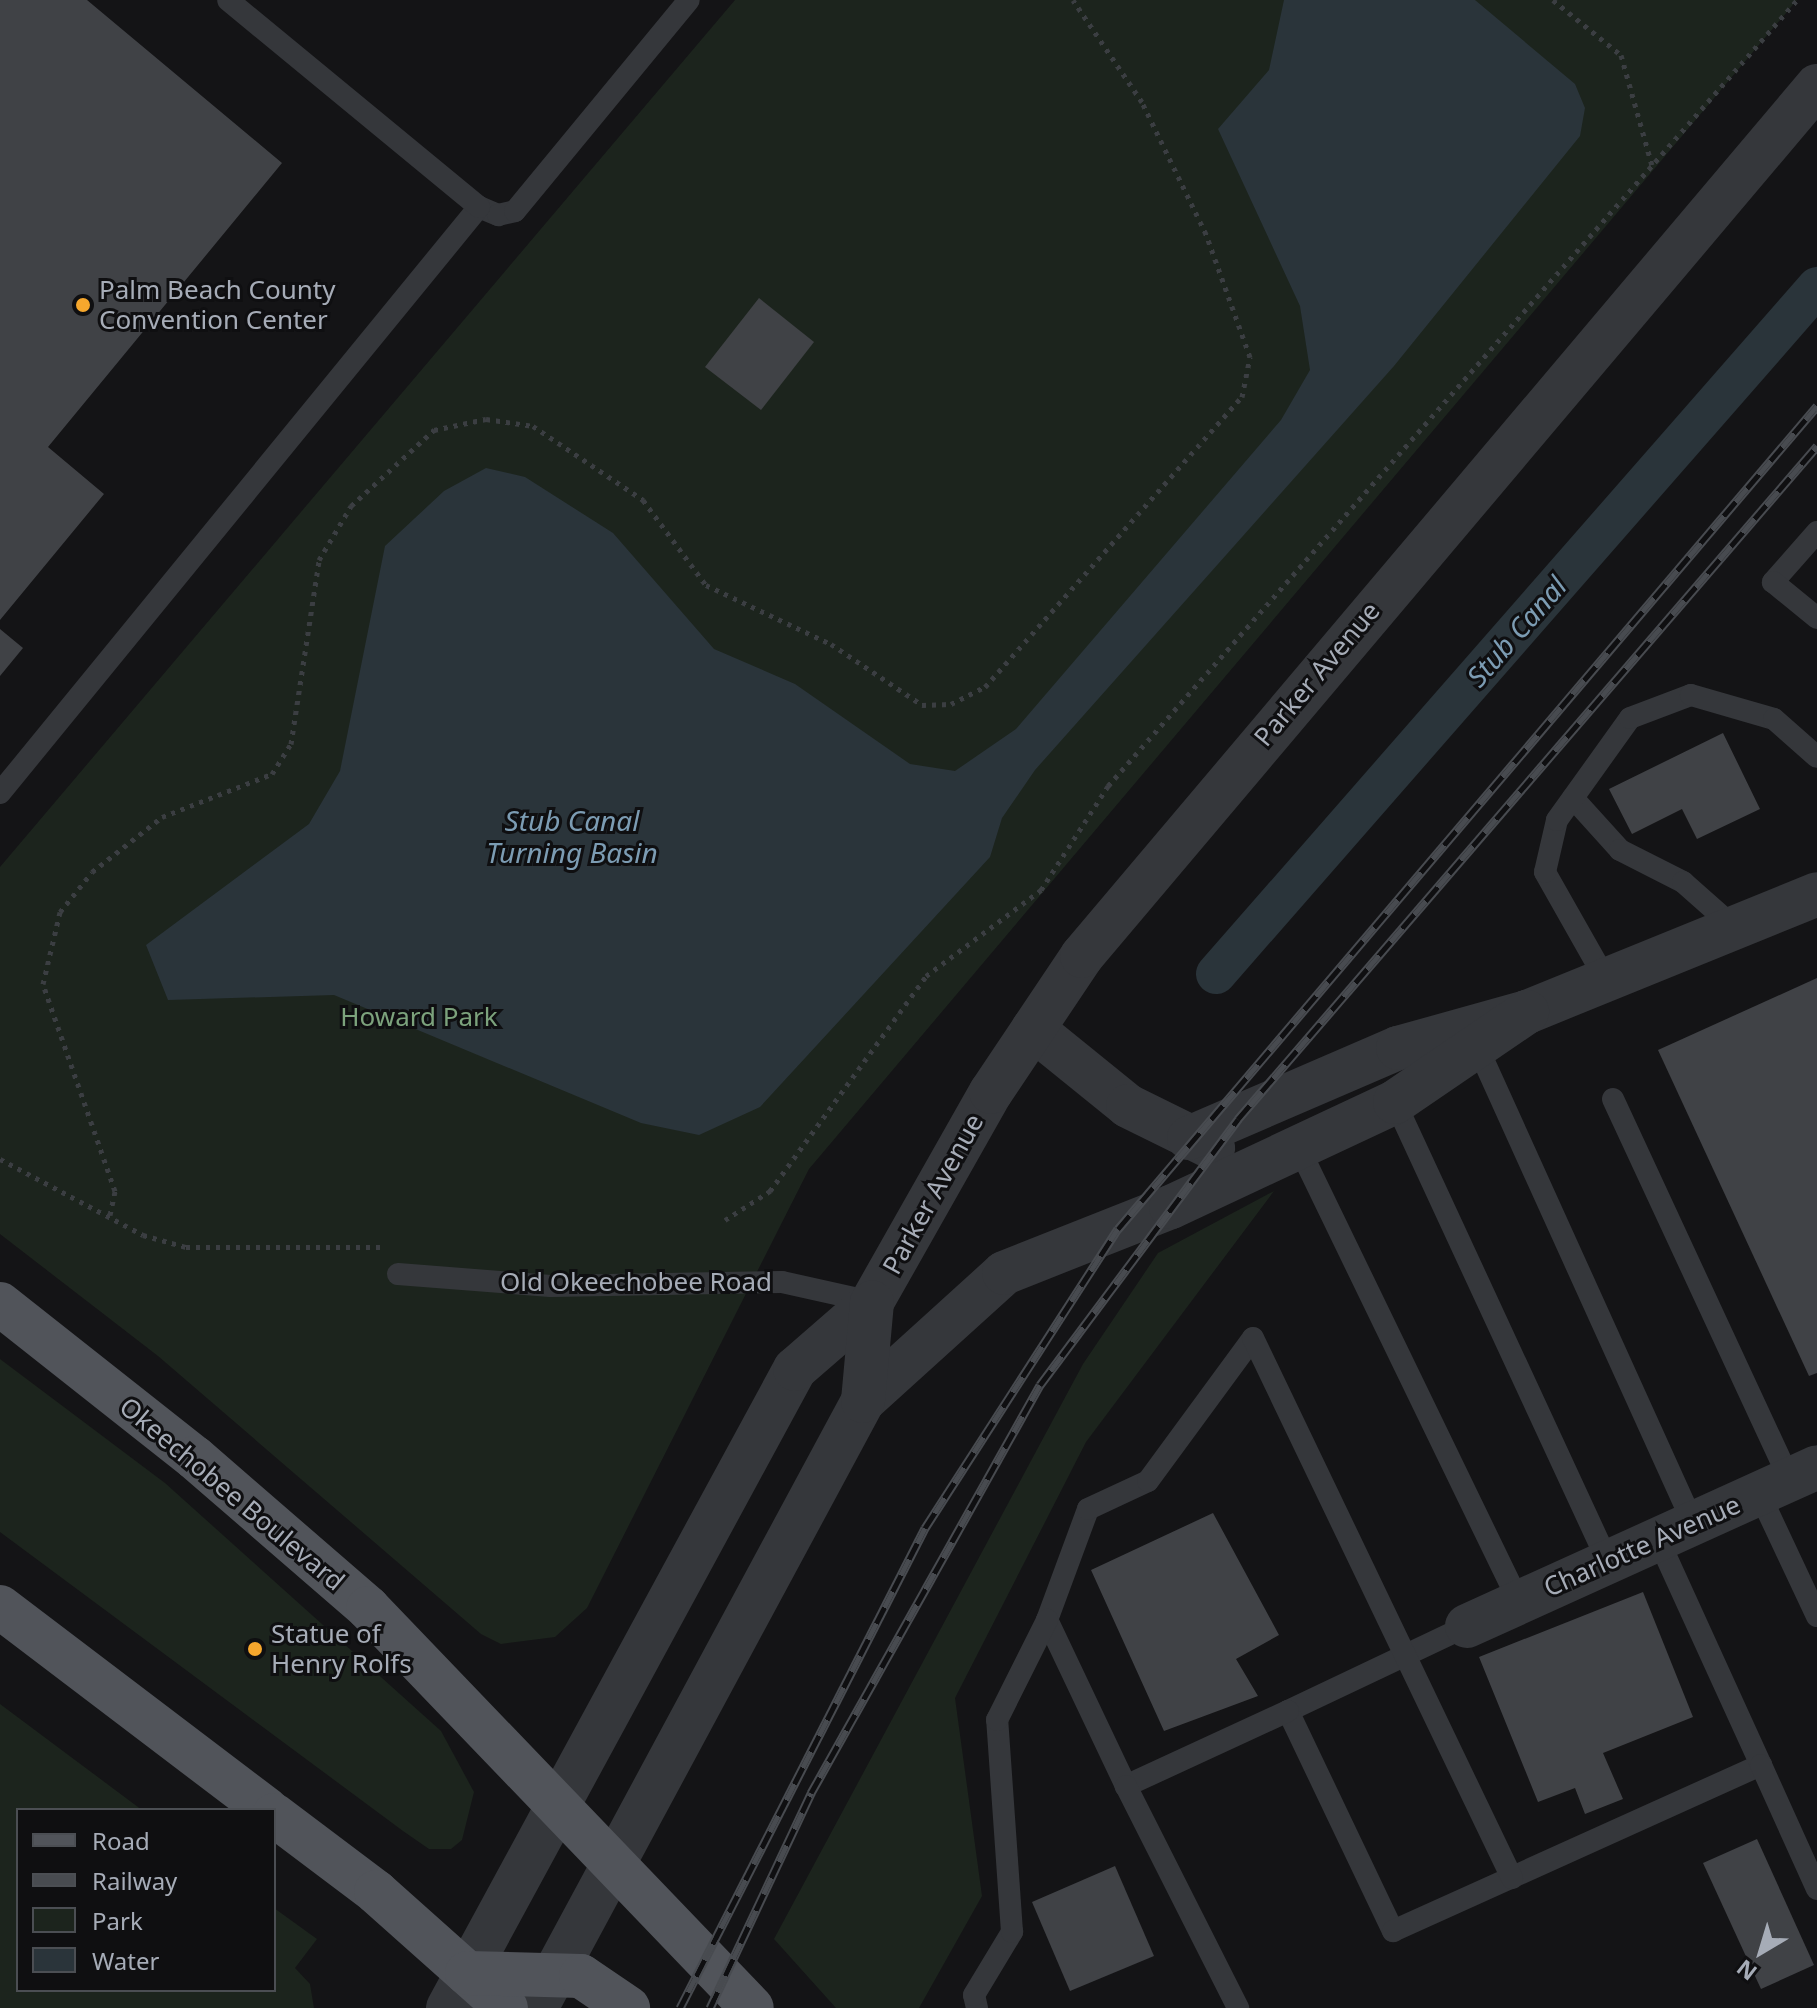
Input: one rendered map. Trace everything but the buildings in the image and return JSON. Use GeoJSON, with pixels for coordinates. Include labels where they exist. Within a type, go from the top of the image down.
{"type":"FeatureCollection","features":[{"type":"Feature","properties":{"kind":"main road","name":"Okeechobee Boulevard"},"geometry":{"type":"LineString","coordinates":[[0,1304],[277,1527],[557,1799],[752,2008]]}},
{"type":"Feature","properties":{"kind":"main road"},"geometry":{"type":"LineString","coordinates":[[8,1622],[264,1808]]}},
{"type":"Feature","properties":{"kind":"main road"},"geometry":{"type":"LineString","coordinates":[[276,1817],[458,1991],[506,2008]]}},
{"type":"Feature","properties":{"kind":"main road"},"geometry":{"type":"LineString","coordinates":[[458,1991],[546,1990],[595,1982],[628,2008]]}},
{"type":"Feature","properties":{"kind":"street","name":"Parker Avenue"},"geometry":{"type":"LineString","coordinates":[[458,1991],[557,1799],[795,1369],[872,1302],[1033,1029],[1082,956],[1817,86]]}},
{"type":"Feature","properties":{"kind":"street"},"geometry":{"type":"LineString","coordinates":[[1189,1138],[1398,1048],[1527,1012],[1817,894]]}},
{"type":"Feature","properties":{"kind":"street"},"geometry":{"type":"LineString","coordinates":[[863,1401],[1004,1273],[1285,1154],[1395,1102],[1527,1012]]}},
{"type":"Feature","properties":{"kind":"street"},"geometry":{"type":"LineString","coordinates":[[1033,1029],[1128,1106],[1189,1138],[1285,1154]]}},
{"type":"Feature","properties":{"kind":"street","name":"Parker Avenue"},"geometry":{"type":"LineString","coordinates":[[546,1990],[863,1401],[872,1302]]}},
{"type":"Feature","properties":{"kind":"street","name":"Charlotte Avenue"},"geometry":{"type":"LineString","coordinates":[[1467,1626],[1788,1480]]}},
{"type":"Feature","properties":{"kind":"lane"},"geometry":{"type":"LineString","coordinates":[[228,0],[479,207],[498,215],[515,211],[689,0]]}},
{"type":"Feature","properties":{"kind":"lane"},"geometry":{"type":"LineString","coordinates":[[0,793],[479,207]]}},
{"type":"Feature","properties":{"kind":"lane"},"geometry":{"type":"LineString","coordinates":[[1817,532],[1773,582],[1817,618]]}},
{"type":"Feature","properties":{"kind":"lane"},"geometry":{"type":"LineString","coordinates":[[1606,980],[1545,872],[1557,820],[1630,718],[1691,695],[1774,719],[1817,757]]}},
{"type":"Feature","properties":{"kind":"lane"},"geometry":{"type":"LineString","coordinates":[[1573,798],[1620,850],[1683,882],[1735,928]]}},
{"type":"Feature","properties":{"kind":"lane"},"geometry":{"type":"LineString","coordinates":[[1477,1046],[1676,1531],[1761,1765],[1817,1889]]}},
{"type":"Feature","properties":{"kind":"lane"},"geometry":{"type":"LineString","coordinates":[[1613,1099],[1788,1480],[1817,1616]]}},
{"type":"Feature","properties":{"kind":"lane"},"geometry":{"type":"LineString","coordinates":[[1395,1102],[1608,1562]]}},
{"type":"Feature","properties":{"kind":"lane"},"geometry":{"type":"LineString","coordinates":[[1285,1154],[1519,1602]]}},
{"type":"Feature","properties":{"kind":"lane","name":"Old Okeechobee Road"},"geometry":{"type":"LineString","coordinates":[[398,1274],[551,1286],[782,1282],[872,1302]]}},
{"type":"Feature","properties":{"kind":"lane"},"geometry":{"type":"LineString","coordinates":[[977,2008],[974,1995],[1012,1932],[997,1720],[1047,1620],[1088,1509],[1148,1481],[1253,1338],[1512,1878]]}},
{"type":"Feature","properties":{"kind":"lane"},"geometry":{"type":"LineString","coordinates":[[1047,1620],[1126,1786],[1238,2008]]}},
{"type":"Feature","properties":{"kind":"lane"},"geometry":{"type":"LineString","coordinates":[[1126,1786],[1467,1626]]}},
{"type":"Feature","properties":{"kind":"lane"},"geometry":{"type":"LineString","coordinates":[[1288,1711],[1393,1931],[1761,1765]]}},
{"type":"Feature","properties":{"kind":"path"},"geometry":{"type":"LineString","coordinates":[[110,1215],[115,1191],[43,984],[60,912],[92,872],[162,817],[272,774],[291,744],[319,560],[351,506],[434,430],[486,419],[533,426],[643,500],[706,585],[831,644],[922,705],[951,704],[985,687],[1242,397],[1250,357],[1206,234],[1142,102],[1073,0]]}},
{"type":"Feature","properties":{"kind":"path"},"geometry":{"type":"LineString","coordinates":[[1553,0],[1621,55],[1652,165]]}},
{"type":"Feature","properties":{"kind":"path"},"geometry":{"type":"LineString","coordinates":[[725,1220],[770,1191],[926,976],[1041,890],[1108,786],[1797,0]]}},
{"type":"Feature","properties":{"kind":"path"},"geometry":{"type":"LineString","coordinates":[[0,1159],[143,1235],[186,1247],[392,1247]]}},
{"type":"Feature","properties":{"kind":"green space","name":"Howard Park"},"geometry":{"type":"Polygon","coordinates":[[[735,0],[1797,0],[809,1169],[587,1608],[555,1637],[501,1644],[481,1634],[158,1356],[0,1234],[0,867],[735,0]]]}},
{"type":"Feature","properties":{"kind":"green space"},"geometry":{"type":"Polygon","coordinates":[[[1274,1191],[1086,1442],[955,1698],[982,1896],[919,2008],[836,2008],[774,1939],[1083,1364],[1158,1253],[1274,1191]]]}},
{"type":"Feature","properties":{"kind":"green space"},"geometry":{"type":"Polygon","coordinates":[[[0,1359],[165,1483],[441,1731],[474,1792],[462,1840],[451,1849],[429,1849],[0,1532],[0,1359]]]}},
{"type":"Feature","properties":{"kind":"green space"},"geometry":{"type":"Polygon","coordinates":[[[0,1704],[139,1808],[16,1808],[16,1992],[276,1992],[276,1909],[317,1939],[295,1968],[310,1984],[314,2008],[0,2008],[0,1704]]]}},
{"type":"Feature","properties":{"kind":"water","name":"Stub Canal Turning Basin"},"geometry":{"type":"Polygon","coordinates":[[[1284,0],[1475,0],[1575,84],[1585,108],[1580,136],[1394,366],[1035,770],[1002,818],[990,857],[760,1107],[699,1135],[641,1123],[334,995],[168,1000],[146,945],[309,824],[340,771],[385,546],[444,491],[486,468],[525,477],[613,533],[714,649],[795,684],[910,764],[955,771],[1016,729],[1281,420],[1310,370],[1300,306],[1218,129],[1269,70],[1284,0]]]}},
{"type":"Feature","properties":{"kind":"waterway","name":"Stub Canal"},"geometry":{"type":"LineString","coordinates":[[1216,974],[1817,287]]}},
{"type":"Feature","properties":{"kind":"railway"},"geometry":{"type":"LineString","coordinates":[[680,2008],[925,1528],[1118,1229],[1817,406]]}},
{"type":"Feature","properties":{"kind":"railway"},"geometry":{"type":"LineString","coordinates":[[710,2008],[811,1793],[1040,1385],[1238,1119],[1817,446]]}},
{"type":"Feature","properties":{"kind":"place","name":"Palm Beach County Convention Center"},"geometry":{"type":"Point","coordinates":[83,305]}},
{"type":"Feature","properties":{"kind":"place","name":"Statue of Henry Rolfs"},"geometry":{"type":"Point","coordinates":[255,1649]}}]}
